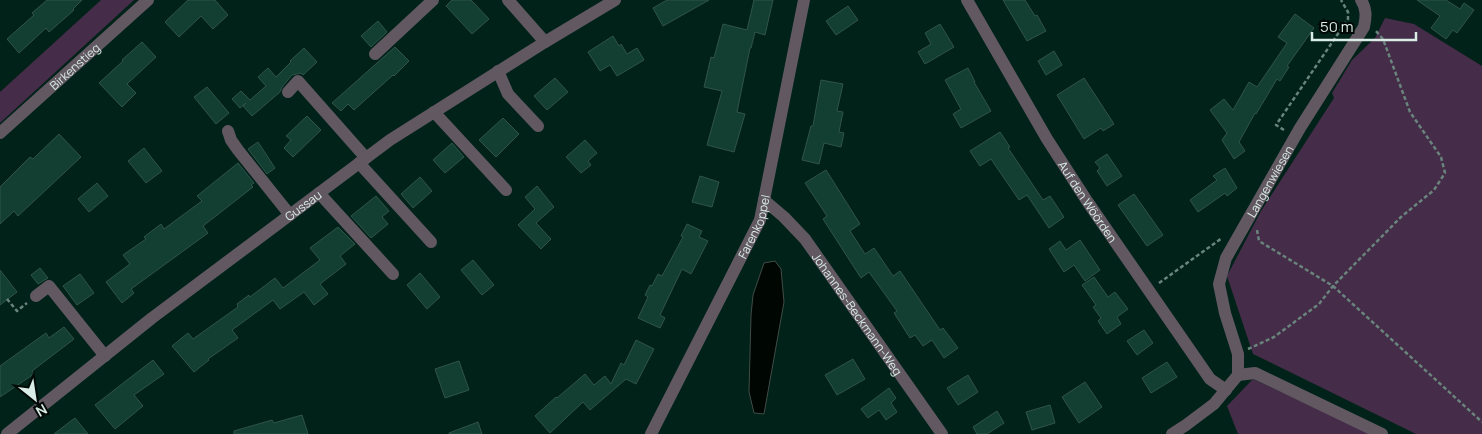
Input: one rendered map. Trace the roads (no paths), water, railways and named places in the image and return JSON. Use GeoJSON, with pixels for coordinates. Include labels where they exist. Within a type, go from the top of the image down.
{"type":"FeatureCollection","features":[{"type":"Feature","properties":{"kind":"street","name":"Birkenstieg"},"geometry":{"type":"LineString","coordinates":[[0,133],[148,0]]}},
{"type":"Feature","properties":{"kind":"street"},"geometry":{"type":"LineString","coordinates":[[375,54],[433,0]]}},
{"type":"Feature","properties":{"kind":"street"},"geometry":{"type":"LineString","coordinates":[[508,0],[546,42]]}},
{"type":"Feature","properties":{"kind":"street","name":"Gussau"},"geometry":{"type":"LineString","coordinates":[[7,434],[152,318],[390,140],[615,0]]}},
{"type":"Feature","properties":{"kind":"street","name":"Farenkoppel"},"geometry":{"type":"LineString","coordinates":[[651,434],[760,220],[804,0]]}},
{"type":"Feature","properties":{"kind":"street","name":"Auf den Wöörden"},"geometry":{"type":"LineString","coordinates":[[967,0],[1047,139],[1086,201],[1210,379],[1226,390]]}},
{"type":"Feature","properties":{"kind":"street","name":"Langenwiesen"},"geometry":{"type":"LineString","coordinates":[[1238,375],[1238,354],[1225,313],[1219,284],[1226,258],[1295,136],[1364,27],[1366,17],[1365,6],[1361,0]]}},
{"type":"Feature","properties":{"kind":"street"},"geometry":{"type":"LineString","coordinates":[[498,72],[508,94],[538,126]]}},
{"type":"Feature","properties":{"kind":"street"},"geometry":{"type":"LineString","coordinates":[[288,92],[298,81],[362,161],[431,242]]}},
{"type":"Feature","properties":{"kind":"street"},"geometry":{"type":"LineString","coordinates":[[434,112],[506,190]]}},
{"type":"Feature","properties":{"kind":"street"},"geometry":{"type":"LineString","coordinates":[[228,131],[231,140],[238,150],[290,215]]}},
{"type":"Feature","properties":{"kind":"street"},"geometry":{"type":"LineString","coordinates":[[320,193],[393,274]]}},
{"type":"Feature","properties":{"kind":"street","name":"Johannes-Beckmann-Weg"},"geometry":{"type":"LineString","coordinates":[[764,200],[806,239],[942,434]]}},
{"type":"Feature","properties":{"kind":"street"},"geometry":{"type":"LineString","coordinates":[[36,296],[49,286],[105,356]]}},
{"type":"Feature","properties":{"kind":"street"},"geometry":{"type":"LineString","coordinates":[[1172,434],[1214,404],[1238,375],[1255,373],[1382,434]]}}]}
